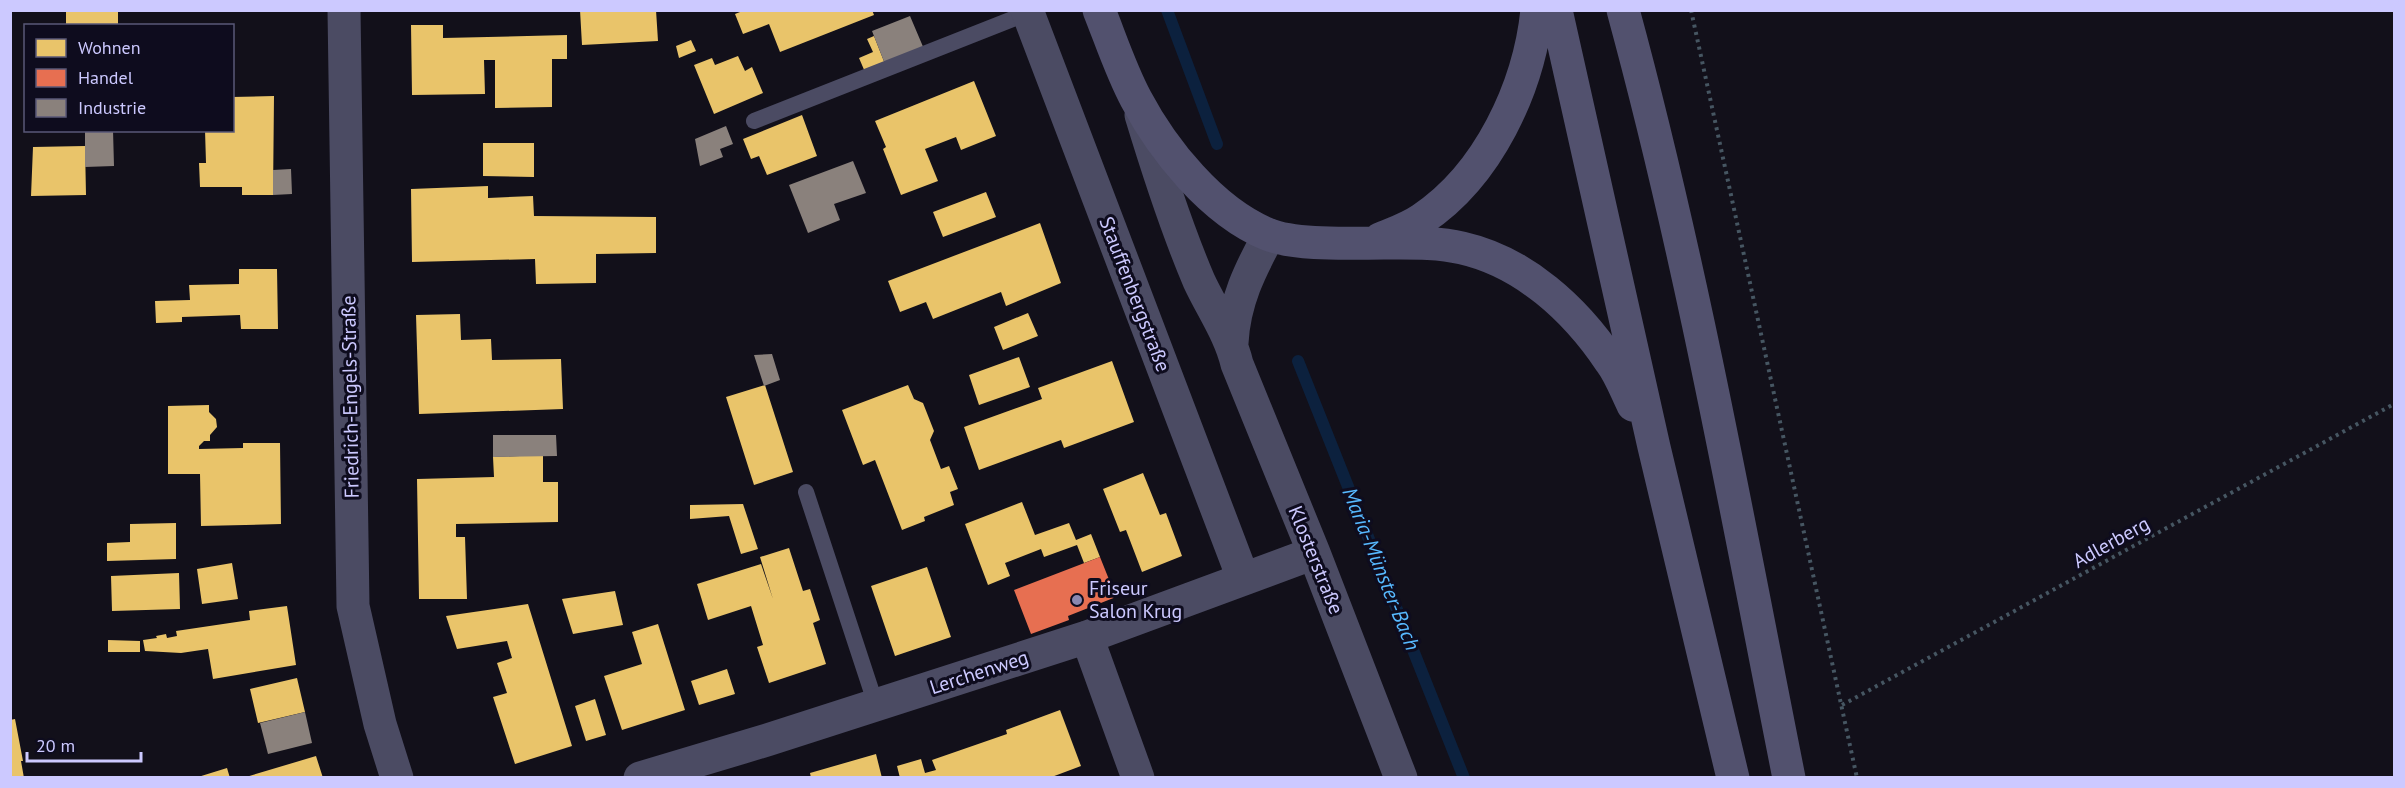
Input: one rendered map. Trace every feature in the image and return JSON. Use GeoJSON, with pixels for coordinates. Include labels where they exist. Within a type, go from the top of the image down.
{"type":"FeatureCollection","features":[{"type":"Feature","properties":{"kind":"main road","name":"Klosterstraße"},"geometry":{"type":"LineString","coordinates":[[1099,10],[1137,100],[1164,144],[1196,181],[1240,219],[1269,235],[1296,241],[1462,248],[1491,258],[1532,280],[1565,306],[1612,363],[1654,447]]}},
{"type":"Feature","properties":{"kind":"main road"},"geometry":{"type":"LineString","coordinates":[[1371,243],[1420,221],[1437,208],[1454,193],[1497,137],[1512,107],[1525,71],[1537,10]]}},
{"type":"Feature","properties":{"kind":"main road"},"geometry":{"type":"LineString","coordinates":[[1556,10],[1654,447],[1733,777]]}},
{"type":"Feature","properties":{"kind":"main road"},"geometry":{"type":"LineString","coordinates":[[1623,10],[1644,87],[1704,346],[1789,777]]}},
{"type":"Feature","properties":{"kind":"street","name":"Friedrich-Engels-Straße"},"geometry":{"type":"LineString","coordinates":[[344,10],[353,606],[380,724],[397,777]]}},
{"type":"Feature","properties":{"kind":"street","name":"Stauffenbergstraße"},"geometry":{"type":"LineString","coordinates":[[1027,12],[1244,578]]}},
{"type":"Feature","properties":{"kind":"street","name":"Klosterstraße"},"geometry":{"type":"LineString","coordinates":[[1137,100],[1155,161],[1196,272],[1232,343],[1237,364],[1314,552],[1401,777]]}},
{"type":"Feature","properties":{"kind":"street","name":"Klosterstraße"},"geometry":{"type":"LineString","coordinates":[[1232,343],[1236,308],[1241,292],[1269,235]]}},
{"type":"Feature","properties":{"kind":"street","name":"Lerchenweg"},"geometry":{"type":"LineString","coordinates":[[640,777],[876,705],[1087,637],[1314,552]]}},
{"type":"Feature","properties":{"kind":"street"},"geometry":{"type":"LineString","coordinates":[[1087,637],[1138,777]]}},
{"type":"Feature","properties":{"kind":"lane"},"geometry":{"type":"LineString","coordinates":[[754,121],[1027,12]]}},
{"type":"Feature","properties":{"kind":"lane"},"geometry":{"type":"LineString","coordinates":[[806,492],[876,705]]}},
{"type":"Feature","properties":{"kind":"path"},"geometry":{"type":"LineString","coordinates":[[1691,10],[1857,777]]}},
{"type":"Feature","properties":{"kind":"path","name":"Adlerberg"},"geometry":{"type":"LineString","coordinates":[[1842,705],[2394,404]]}},
{"type":"Feature","properties":{"kind":"building: Wohnen"},"geometry":{"type":"Polygon","coordinates":[[[66,10],[118,10],[118,24],[66,24],[66,10]]]}},
{"type":"Feature","properties":{"kind":"building: Wohnen"},"geometry":{"type":"Polygon","coordinates":[[[580,10],[656,10],[658,41],[582,45],[580,10]]]}},
{"type":"Feature","properties":{"kind":"building: Wohnen"},"geometry":{"type":"Polygon","coordinates":[[[745,10],[872,10],[874,15],[780,52],[769,24],[743,34],[735,14],[745,10]]]}},
{"type":"Feature","properties":{"kind":"building: Wohnen"},"geometry":{"type":"Polygon","coordinates":[[[411,25],[443,25],[443,38],[567,35],[567,59],[552,59],[552,107],[495,108],[495,60],[484,60],[485,94],[412,95],[411,25]]]}},
{"type":"Feature","properties":{"kind":"building: Wohnen"},"geometry":{"type":"Polygon","coordinates":[[[874,36],[885,64],[865,72],[859,58],[873,52],[867,39],[874,36]]]}},
{"type":"Feature","properties":{"kind":"building: Wohnen"},"geometry":{"type":"Polygon","coordinates":[[[691,40],[696,51],[679,58],[676,46],[691,40]]]}},
{"type":"Feature","properties":{"kind":"building: Wohnen"},"geometry":{"type":"Polygon","coordinates":[[[738,56],[745,71],[752,67],[763,93],[714,114],[694,65],[712,58],[715,65],[738,56]]]}},
{"type":"Feature","properties":{"kind":"building: Wohnen"},"geometry":{"type":"Polygon","coordinates":[[[974,81],[996,136],[961,150],[956,137],[925,149],[938,181],[901,195],[875,121],[974,81]]]}},
{"type":"Feature","properties":{"kind":"building: Wohnen"},"geometry":{"type":"Polygon","coordinates":[[[274,96],[273,195],[242,195],[242,187],[200,187],[199,163],[206,163],[205,132],[234,132],[234,97],[274,96]]]}},
{"type":"Feature","properties":{"kind":"building: Wohnen"},"geometry":{"type":"Polygon","coordinates":[[[802,115],[817,156],[767,175],[759,156],[751,159],[743,139],[802,115]]]}},
{"type":"Feature","properties":{"kind":"building: Wohnen"},"geometry":{"type":"Polygon","coordinates":[[[483,143],[534,143],[534,177],[483,176],[483,143]]]}},
{"type":"Feature","properties":{"kind":"building: Wohnen"},"geometry":{"type":"Polygon","coordinates":[[[85,146],[86,195],[31,196],[33,147],[85,146]]]}},
{"type":"Feature","properties":{"kind":"building: Wohnen"},"geometry":{"type":"Polygon","coordinates":[[[488,186],[488,198],[533,196],[534,216],[656,217],[656,253],[596,254],[596,283],[536,284],[535,259],[412,262],[411,189],[488,186]]]}},
{"type":"Feature","properties":{"kind":"building: Wohnen"},"geometry":{"type":"Polygon","coordinates":[[[986,192],[996,217],[943,237],[933,212],[986,192]]]}},
{"type":"Feature","properties":{"kind":"building: Wohnen"},"geometry":{"type":"Polygon","coordinates":[[[1040,223],[1061,283],[1006,306],[1001,292],[933,319],[926,302],[900,312],[888,281],[1040,223]]]}},
{"type":"Feature","properties":{"kind":"building: Wohnen"},"geometry":{"type":"Polygon","coordinates":[[[239,269],[277,269],[278,329],[241,329],[240,315],[182,317],[182,322],[156,323],[155,301],[190,300],[189,285],[239,284],[239,269]]]}},
{"type":"Feature","properties":{"kind":"building: Wohnen"},"geometry":{"type":"Polygon","coordinates":[[[1028,313],[1038,336],[1003,350],[994,327],[1028,313]]]}},
{"type":"Feature","properties":{"kind":"building: Wohnen"},"geometry":{"type":"Polygon","coordinates":[[[460,314],[461,340],[491,339],[492,360],[561,359],[563,409],[419,414],[416,315],[460,314]]]}},
{"type":"Feature","properties":{"kind":"building: Wohnen"},"geometry":{"type":"Polygon","coordinates":[[[1019,357],[1030,387],[979,405],[969,375],[1019,357]]]}},
{"type":"Feature","properties":{"kind":"building: Wohnen"},"geometry":{"type":"Polygon","coordinates":[[[1112,361],[1134,422],[1064,448],[1061,440],[979,470],[964,427],[1042,399],[1038,388],[1112,361]]]}},
{"type":"Feature","properties":{"kind":"building: Wohnen"},"geometry":{"type":"Polygon","coordinates":[[[765,385],[793,472],[754,485],[726,397],[765,385]]]}},
{"type":"Feature","properties":{"kind":"building: Wohnen"},"geometry":{"type":"Polygon","coordinates":[[[908,385],[914,399],[923,403],[934,431],[930,440],[941,469],[949,466],[958,489],[950,492],[954,505],[924,517],[925,521],[902,530],[875,460],[863,465],[842,410],[908,385]]]}},
{"type":"Feature","properties":{"kind":"building: Wohnen"},"geometry":{"type":"Polygon","coordinates":[[[209,405],[209,412],[216,419],[217,427],[210,435],[210,441],[204,441],[199,449],[243,448],[243,443],[280,443],[281,524],[201,526],[200,474],[168,474],[168,406],[209,405]]]}},
{"type":"Feature","properties":{"kind":"building: Wohnen"},"geometry":{"type":"Polygon","coordinates":[[[543,455],[543,482],[558,482],[558,522],[456,524],[456,537],[465,537],[467,599],[419,599],[417,479],[494,477],[493,457],[543,455]]]}},
{"type":"Feature","properties":{"kind":"building: Wohnen"},"geometry":{"type":"Polygon","coordinates":[[[1143,473],[1160,515],[1166,513],[1182,556],[1142,572],[1126,530],[1120,532],[1103,489],[1143,473]]]}},
{"type":"Feature","properties":{"kind":"building: Wohnen"},"geometry":{"type":"Polygon","coordinates":[[[1022,502],[1035,535],[1069,523],[1076,540],[1091,534],[1100,557],[1084,563],[1077,545],[1044,557],[1041,549],[1005,563],[1010,576],[988,585],[965,524],[1022,502]]]}},
{"type":"Feature","properties":{"kind":"building: Wohnen"},"geometry":{"type":"Polygon","coordinates":[[[743,504],[758,549],[741,554],[729,516],[690,519],[690,505],[743,504]]]}},
{"type":"Feature","properties":{"kind":"building: Wohnen"},"geometry":{"type":"Polygon","coordinates":[[[176,523],[176,559],[107,561],[107,543],[130,542],[130,524],[176,523]]]}},
{"type":"Feature","properties":{"kind":"building: Wohnen"},"geometry":{"type":"Polygon","coordinates":[[[789,548],[803,591],[810,589],[820,620],[813,623],[826,664],[769,683],[757,647],[763,645],[751,606],[708,620],[697,584],[761,564],[773,599],[760,557],[789,548]]]}},
{"type":"Feature","properties":{"kind":"building: Wohnen"},"geometry":{"type":"Polygon","coordinates":[[[232,563],[238,599],[202,604],[197,569],[232,563]]]}},
{"type":"Feature","properties":{"kind":"building: Wohnen"},"geometry":{"type":"Polygon","coordinates":[[[927,567],[951,637],[895,656],[871,586],[927,567]]]}},
{"type":"Feature","properties":{"kind":"building: Wohnen"},"geometry":{"type":"Polygon","coordinates":[[[179,573],[180,609],[112,611],[111,576],[179,573]]]}},
{"type":"Feature","properties":{"kind":"building: Wohnen"},"geometry":{"type":"Polygon","coordinates":[[[615,591],[623,625],[573,634],[562,599],[615,591]]]}},
{"type":"Feature","properties":{"kind":"building: Wohnen"},"geometry":{"type":"Polygon","coordinates":[[[528,604],[572,746],[515,764],[493,697],[507,693],[497,663],[512,658],[507,641],[457,649],[446,616],[528,604]]]}},
{"type":"Feature","properties":{"kind":"building: Wohnen"},"geometry":{"type":"Polygon","coordinates":[[[287,606],[296,665],[213,679],[208,649],[181,653],[145,651],[143,640],[166,634],[167,638],[177,636],[176,631],[250,620],[249,611],[287,606]]]}},
{"type":"Feature","properties":{"kind":"building: Wohnen"},"geometry":{"type":"Polygon","coordinates":[[[658,624],[685,710],[622,730],[604,676],[642,664],[632,632],[658,624]]]}},
{"type":"Feature","properties":{"kind":"building: Wohnen"},"geometry":{"type":"Polygon","coordinates":[[[108,640],[140,641],[140,652],[108,652],[108,640]]]}},
{"type":"Feature","properties":{"kind":"building: Wohnen"},"geometry":{"type":"Polygon","coordinates":[[[727,669],[735,694],[699,705],[691,681],[727,669]]]}},
{"type":"Feature","properties":{"kind":"building: Wohnen"},"geometry":{"type":"Polygon","coordinates":[[[297,678],[305,712],[258,723],[250,689],[297,678]]]}},
{"type":"Feature","properties":{"kind":"building: Wohnen"},"geometry":{"type":"Polygon","coordinates":[[[595,699],[606,735],[586,741],[575,706],[595,699]]]}},
{"type":"Feature","properties":{"kind":"building: Wohnen"},"geometry":{"type":"Polygon","coordinates":[[[1060,710],[1081,766],[1049,778],[900,778],[897,766],[921,759],[925,773],[936,770],[932,760],[1007,734],[1006,730],[1060,710]]]}},
{"type":"Feature","properties":{"kind":"building: Wohnen"},"geometry":{"type":"Polygon","coordinates":[[[15,719],[24,778],[10,778],[10,720],[15,719]]]}},
{"type":"Feature","properties":{"kind":"building: Wohnen"},"geometry":{"type":"Polygon","coordinates":[[[876,754],[882,778],[811,778],[810,773],[876,754]]]}},
{"type":"Feature","properties":{"kind":"building: Wohnen"},"geometry":{"type":"Polygon","coordinates":[[[316,756],[323,778],[246,778],[246,777],[316,756]]]}},
{"type":"Feature","properties":{"kind":"building: Wohnen"},"geometry":{"type":"Polygon","coordinates":[[[227,768],[230,778],[198,778],[198,777],[227,768]]]}},
{"type":"Feature","properties":{"kind":"building: Handel"},"geometry":{"type":"Polygon","coordinates":[[[1100,557],[1116,597],[1068,616],[1069,620],[1031,634],[1014,590],[1100,557]]]}},
{"type":"Feature","properties":{"kind":"building: Industrie"},"geometry":{"type":"Polygon","coordinates":[[[910,16],[924,49],[885,64],[872,31],[910,16]]]}},
{"type":"Feature","properties":{"kind":"building: Industrie"},"geometry":{"type":"Polygon","coordinates":[[[726,126],[733,144],[720,149],[723,157],[700,166],[695,139],[726,126]]]}},
{"type":"Feature","properties":{"kind":"building: Industrie"},"geometry":{"type":"Polygon","coordinates":[[[85,132],[113,132],[114,166],[85,167],[85,132]]]}},
{"type":"Feature","properties":{"kind":"building: Industrie"},"geometry":{"type":"Polygon","coordinates":[[[853,161],[866,193],[834,204],[840,220],[808,233],[789,185],[853,161]]]}},
{"type":"Feature","properties":{"kind":"building: Industrie"},"geometry":{"type":"Polygon","coordinates":[[[291,169],[292,194],[273,195],[273,170],[291,169]]]}},
{"type":"Feature","properties":{"kind":"building: Industrie"},"geometry":{"type":"Polygon","coordinates":[[[772,354],[780,380],[764,386],[754,355],[772,354]]]}},
{"type":"Feature","properties":{"kind":"building: Industrie"},"geometry":{"type":"Polygon","coordinates":[[[493,435],[556,435],[557,456],[493,457],[493,435]]]}},
{"type":"Feature","properties":{"kind":"building: Industrie"},"geometry":{"type":"Polygon","coordinates":[[[305,712],[312,743],[268,754],[260,723],[305,712]]]}},
{"type":"Feature","properties":{"kind":"waterway","name":"Maria-Münster-Bach"},"geometry":{"type":"LineString","coordinates":[[1167,10],[1217,144]]}},
{"type":"Feature","properties":{"kind":"waterway","name":"Maria-Münster-Bach"},"geometry":{"type":"LineString","coordinates":[[1298,361],[1464,778]]}},
{"type":"Feature","properties":{"kind":"place","name":"Friseur Salon Krug"},"geometry":{"type":"Point","coordinates":[1077,600]}}]}
